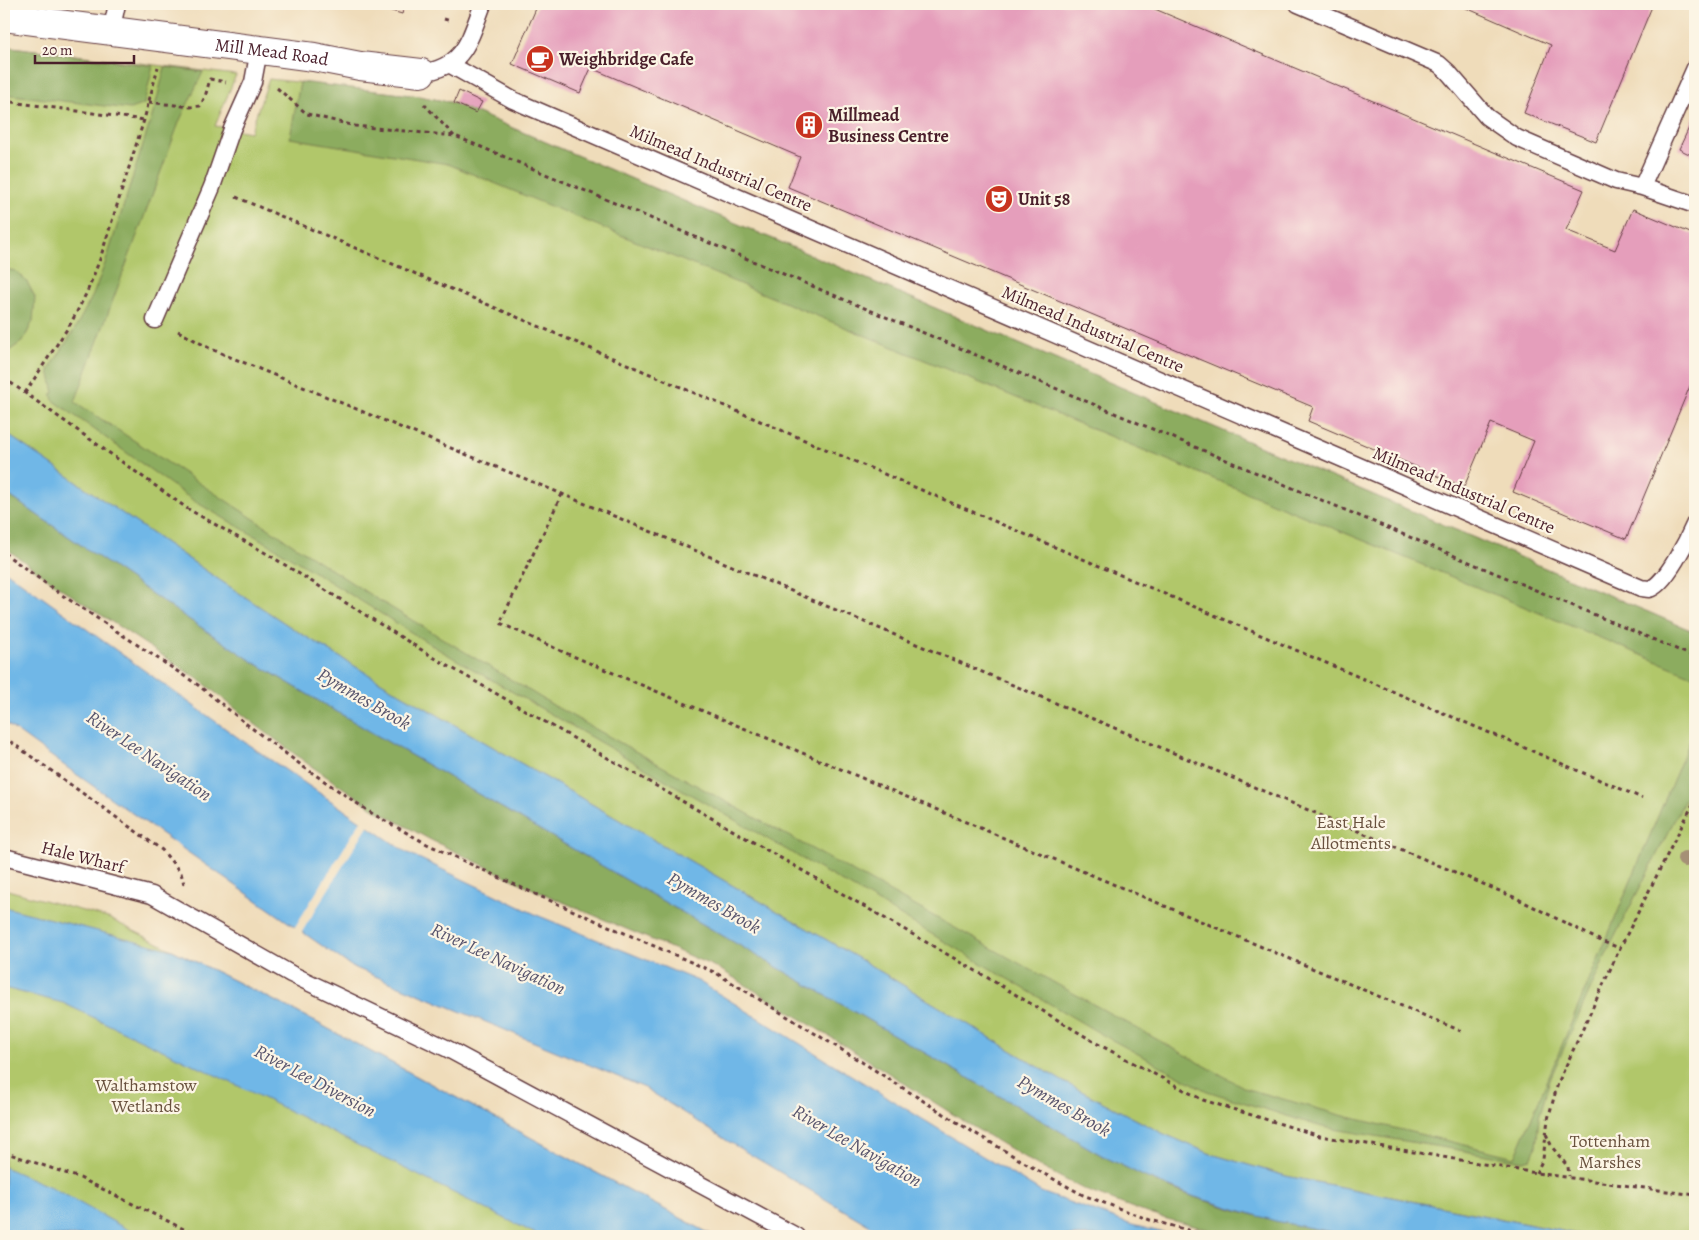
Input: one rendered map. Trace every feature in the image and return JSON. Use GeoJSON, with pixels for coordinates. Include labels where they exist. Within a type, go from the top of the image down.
{"type":"FeatureCollection","features":[{"type":"Feature","properties":{"kind":"street","name":"Mill Mead Road"},"geometry":{"type":"LineString","coordinates":[[4,17],[111,32],[314,56],[360,66],[421,73]]}},
{"type":"Feature","properties":{"kind":"lane"},"geometry":{"type":"LineString","coordinates":[[111,32],[117,4]]}},
{"type":"Feature","properties":{"kind":"lane"},"geometry":{"type":"LineString","coordinates":[[421,73],[436,70],[460,56],[483,4]]}},
{"type":"Feature","properties":{"kind":"lane"},"geometry":{"type":"LineString","coordinates":[[1298,4],[1439,64],[1487,117],[1517,138],[1616,181],[1642,187],[1695,205]]}},
{"type":"Feature","properties":{"kind":"lane"},"geometry":{"type":"LineString","coordinates":[[155,320],[212,187],[232,129],[253,82],[259,50]]}},
{"type":"Feature","properties":{"kind":"lane","name":"Milmead Industrial Centre"},"geometry":{"type":"LineString","coordinates":[[449,64],[513,100],[1641,588],[1648,589],[1655,586],[1681,553],[1695,523]]}},
{"type":"Feature","properties":{"kind":"lane"},"geometry":{"type":"LineString","coordinates":[[1642,187],[1695,68]]}},
{"type":"Feature","properties":{"kind":"lane","name":"Hale Wharf"},"geometry":{"type":"LineString","coordinates":[[4,857],[152,895],[192,916],[291,974],[446,1048],[796,1236]]}},
{"type":"Feature","properties":{"kind":"path"},"geometry":{"type":"LineString","coordinates":[[25,393],[71,323],[87,292],[100,259],[156,76]]}},
{"type":"Feature","properties":{"kind":"path"},"geometry":{"type":"LineString","coordinates":[[149,102],[191,107],[200,106],[205,97],[210,79],[232,83]]}},
{"type":"Feature","properties":{"kind":"path"},"geometry":{"type":"LineString","coordinates":[[253,82],[276,87],[307,114],[355,126],[455,136],[1695,657]]}},
{"type":"Feature","properties":{"kind":"path"},"geometry":{"type":"LineString","coordinates":[[4,101],[144,120]]}},
{"type":"Feature","properties":{"kind":"path"},"geometry":{"type":"LineString","coordinates":[[422,102],[455,136]]}},
{"type":"Feature","properties":{"kind":"path"},"geometry":{"type":"LineString","coordinates":[[212,187],[1642,798]]}},
{"type":"Feature","properties":{"kind":"path"},"geometry":{"type":"LineString","coordinates":[[155,320],[211,349],[562,494],[1507,894],[1603,942],[1620,948]]}},
{"type":"Feature","properties":{"kind":"path"},"geometry":{"type":"LineString","coordinates":[[4,378],[188,509],[269,555],[433,657],[983,975],[1096,1043],[1203,1100],[1320,1136],[1536,1173],[1569,1176],[1695,1195]]}},
{"type":"Feature","properties":{"kind":"path"},"geometry":{"type":"LineString","coordinates":[[562,494],[500,623],[561,651],[1461,1031]]}},
{"type":"Feature","properties":{"kind":"path"},"geometry":{"type":"LineString","coordinates":[[4,553],[59,593],[198,685],[305,768],[381,818],[427,844],[481,869],[716,973],[962,1126],[1083,1195],[1150,1220],[1211,1236]]}},
{"type":"Feature","properties":{"kind":"path"},"geometry":{"type":"LineString","coordinates":[[4,737],[162,850],[181,872],[192,916]]}},
{"type":"Feature","properties":{"kind":"path"},"geometry":{"type":"LineString","coordinates":[[1536,1173],[1543,1159],[1548,1119],[1558,1083],[1620,948],[1695,800]]}},
{"type":"Feature","properties":{"kind":"path"},"geometry":{"type":"LineString","coordinates":[[1546,1134],[1552,1147],[1568,1167],[1569,1176]]}},
{"type":"Feature","properties":{"kind":"path"},"geometry":{"type":"LineString","coordinates":[[4,1152],[80,1178],[198,1236]]}},
{"type":"Feature","properties":{"kind":"green space","name":"East Hale Allotments"},"geometry":{"type":"Polygon","coordinates":[[[4,46],[236,75],[215,126],[250,132],[269,79],[419,96],[454,103],[1695,632],[1695,1236],[1587,1236],[1286,1176],[1211,1154],[1164,1134],[1062,1081],[858,958],[396,691],[295,630],[4,432],[4,46]]]}},
{"type":"Feature","properties":{"kind":"green space"},"geometry":{"type":"Polygon","coordinates":[[[4,46],[153,66],[144,104],[130,109],[4,94],[4,46]]]}},
{"type":"Feature","properties":{"kind":"green space"},"geometry":{"type":"Polygon","coordinates":[[[165,67],[203,72],[180,120],[75,402],[372,596],[558,708],[1247,1089],[1344,1116],[1515,1157],[1695,728],[1695,780],[1611,944],[1550,1079],[1539,1118],[1536,1147],[1531,1159],[1523,1161],[1322,1127],[1207,1091],[1101,1034],[884,906],[438,649],[274,547],[194,501],[53,400],[51,394],[54,393],[49,370],[76,327],[93,295],[106,261],[155,107],[165,67]]]}},
{"type":"Feature","properties":{"kind":"green space"},"geometry":{"type":"Polygon","coordinates":[[[300,82],[419,96],[454,103],[1695,632],[1695,677],[448,164],[290,138],[300,82]]]}},
{"type":"Feature","properties":{"kind":"green space"},"geometry":{"type":"Polygon","coordinates":[[[4,269],[16,271],[27,282],[35,297],[33,321],[23,341],[9,351],[4,349],[4,269]]]}},
{"type":"Feature","properties":{"kind":"green space"},"geometry":{"type":"Polygon","coordinates":[[[4,492],[255,663],[1103,1156],[1161,1184],[1216,1204],[1273,1220],[1352,1236],[1232,1236],[1152,1215],[1085,1190],[1039,1166],[965,1122],[718,968],[537,891],[429,839],[376,810],[308,764],[201,681],[62,589],[4,547],[4,492]]]}},
{"type":"Feature","properties":{"kind":"green space","name":"Walthamstow Wetlands"},"geometry":{"type":"Polygon","coordinates":[[[4,889],[108,918],[295,1011],[714,1236],[4,1236],[4,889]]]}},
{"type":"Feature","properties":{"kind":"water","name":"Pymmes Brook"},"geometry":{"type":"Polygon","coordinates":[[[4,432],[295,630],[396,691],[858,958],[1062,1081],[1164,1134],[1211,1154],[1286,1176],[1587,1236],[1352,1236],[1275,1221],[1195,1197],[1145,1177],[1103,1156],[255,663],[4,492],[4,432]]]}},
{"type":"Feature","properties":{"kind":"water","name":"River Lee Navigation"},"geometry":{"type":"Polygon","coordinates":[[[4,570],[240,739],[406,852],[539,916],[698,981],[1041,1192],[1132,1225],[1176,1236],[887,1236],[726,1140],[645,1088],[351,966],[4,722],[4,570]]]}},
{"type":"Feature","properties":{"kind":"water","name":"River Lee Diversion"},"geometry":{"type":"Polygon","coordinates":[[[4,907],[172,950],[295,1011],[714,1236],[540,1236],[251,1092],[63,1003],[4,988],[4,907]]]}},
{"type":"Feature","properties":{"kind":"water"},"geometry":{"type":"Polygon","coordinates":[[[4,1167],[53,1188],[139,1236],[4,1236],[4,1167]]]}},
{"type":"Feature","properties":{"kind":"pier"},"geometry":{"type":"Polygon","coordinates":[[[362,819],[369,824],[300,935],[293,930],[362,819]]]}},
{"type":"Feature","properties":{"kind":"building"},"geometry":{"type":"Polygon","coordinates":[[[368,4],[405,4],[402,14],[368,4]]]}},
{"type":"Feature","properties":{"kind":"building"},"geometry":{"type":"Polygon","coordinates":[[[538,4],[1143,4],[1584,190],[1566,230],[1615,250],[1633,209],[1695,235],[1695,374],[1626,539],[1513,492],[1534,441],[1491,423],[1464,487],[1308,421],[1313,407],[788,187],[800,157],[591,68],[580,93],[512,64],[538,4]]]}},
{"type":"Feature","properties":{"kind":"building"},"geometry":{"type":"Polygon","coordinates":[[[1457,4],[1653,4],[1596,142],[1524,113],[1551,45],[1457,4]]]}},
{"type":"Feature","properties":{"kind":"building"},"geometry":{"type":"Polygon","coordinates":[[[459,91],[482,102],[476,113],[454,103],[459,91]]]}},
{"type":"Feature","properties":{"kind":"building"},"geometry":{"type":"Polygon","coordinates":[[[1695,115],[1695,157],[1679,149],[1695,115]]]}},
{"type":"Feature","properties":{"kind":"place","name":"Weighbridge Cafe"},"geometry":{"type":"Point","coordinates":[540,59]}},
{"type":"Feature","properties":{"kind":"place","name":"Millmead Business Centre"},"geometry":{"type":"Point","coordinates":[809,125]}},
{"type":"Feature","properties":{"kind":"place","name":"Unit 58"},"geometry":{"type":"Point","coordinates":[999,199]}},
{"type":"Feature","properties":{"kind":"park label","name":"Tottenham Marshes"},"geometry":{"type":"Point","coordinates":[1610,1151]}}]}
